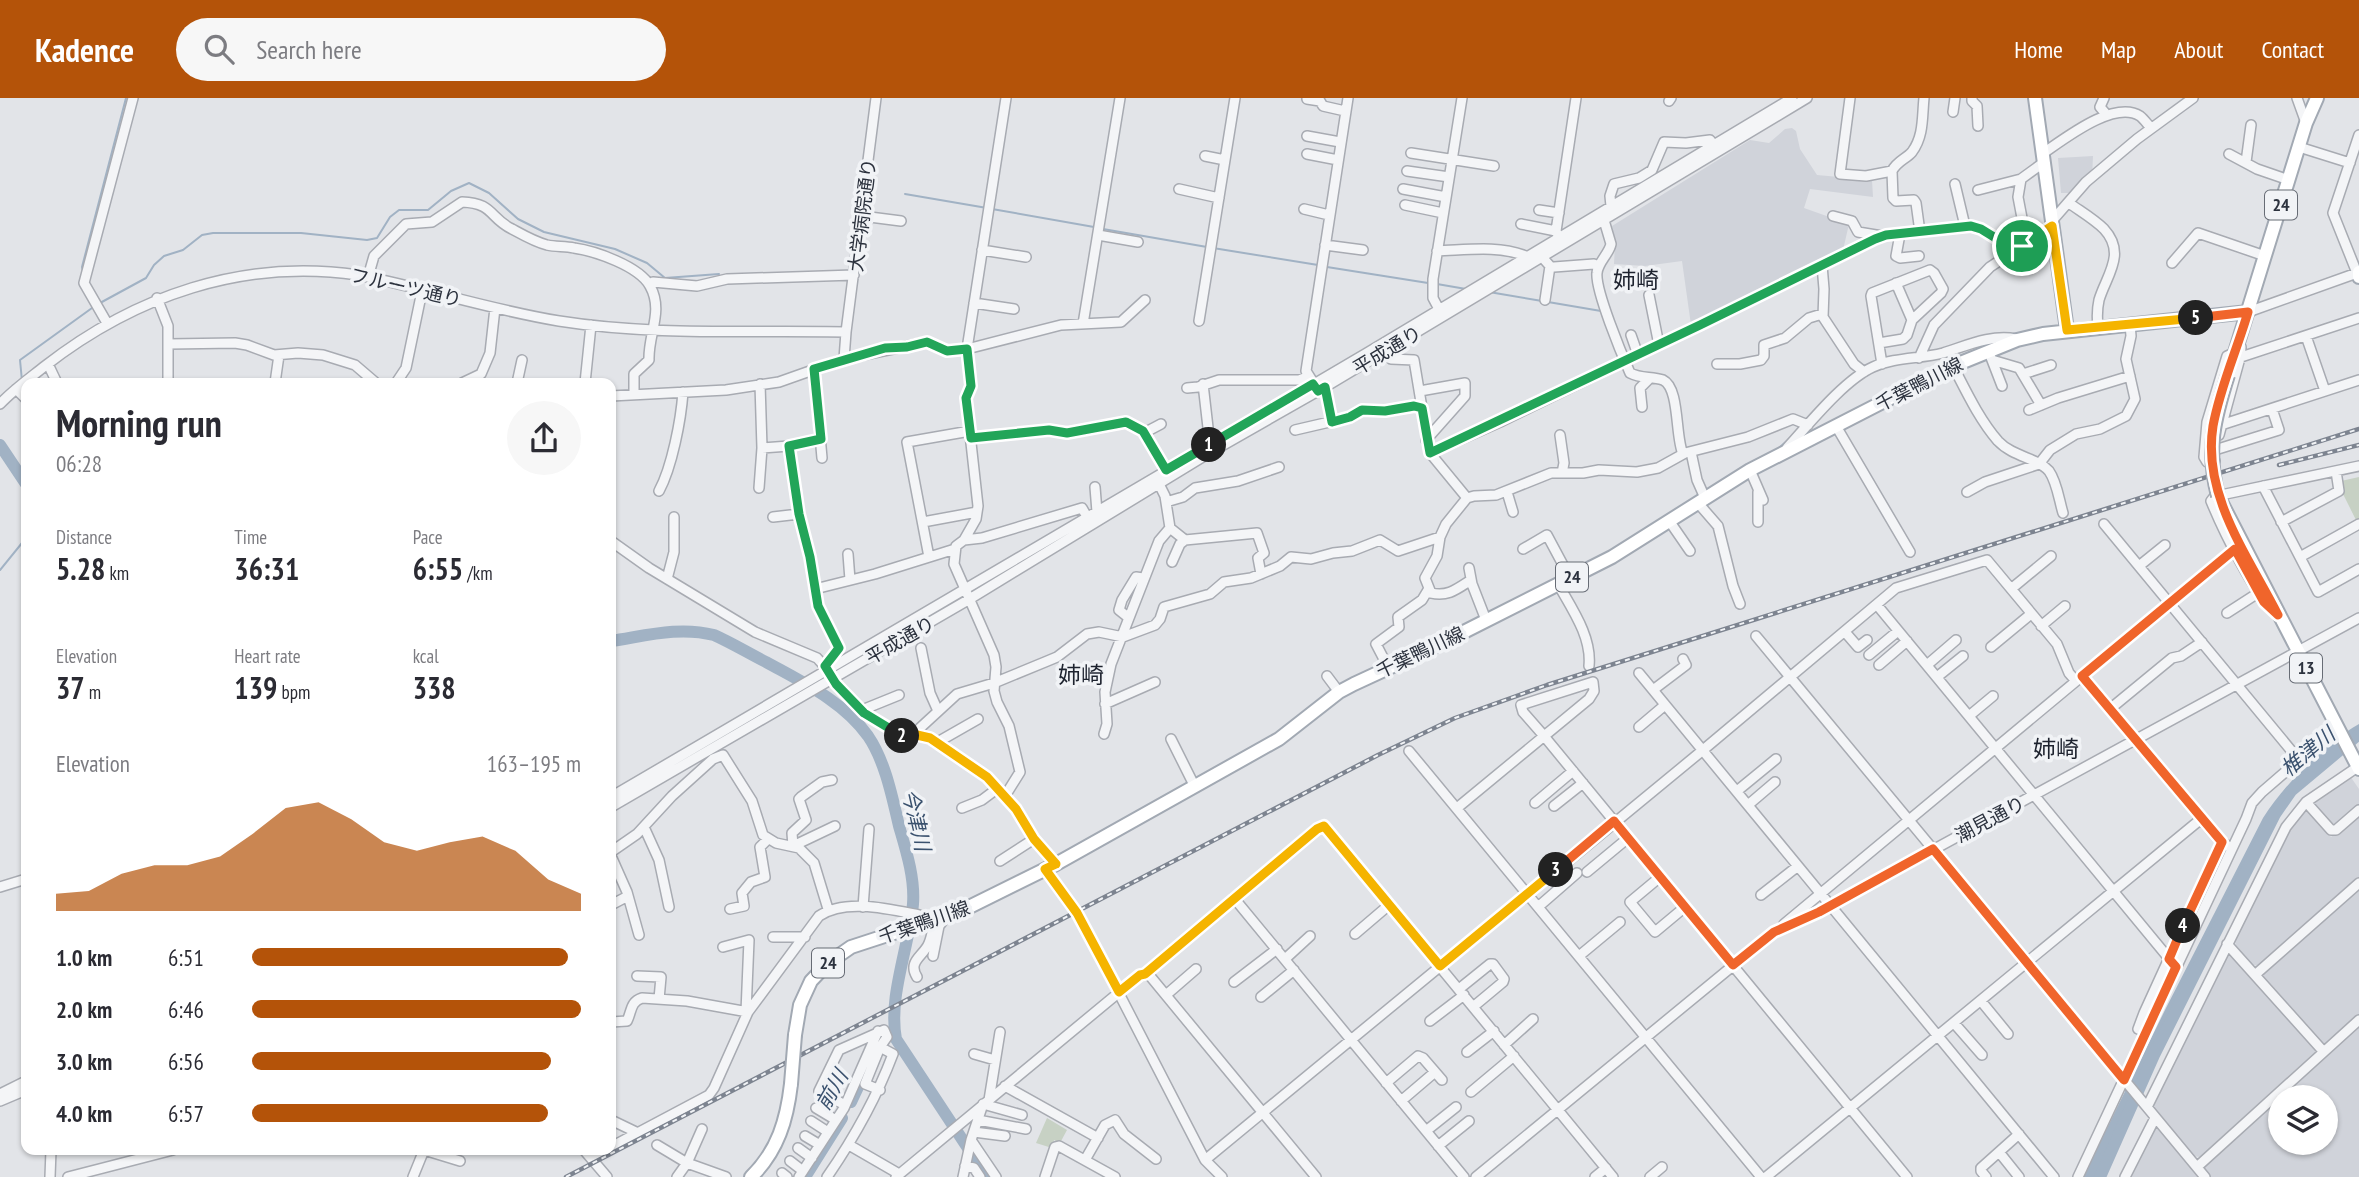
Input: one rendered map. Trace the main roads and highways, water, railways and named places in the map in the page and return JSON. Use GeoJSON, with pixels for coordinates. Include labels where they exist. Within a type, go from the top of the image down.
{"type":"FeatureCollection","features":[{"type":"Feature","properties":{"kind":"main road"},"geometry":{"type":"LineString","coordinates":[[2035,98],[2067,330]]}},
{"type":"Feature","properties":{"kind":"main road","name":"24"},"geometry":{"type":"LineString","coordinates":[[2248,312],[2306,124],[2317,98]]}},
{"type":"Feature","properties":{"kind":"main road","name":"千葉鴨川線"},"geometry":{"type":"LineString","coordinates":[[751,1177],[770,1154],[787,1113],[795,1035],[805,992],[820,971],[851,947],[980,902],[1050,867],[1279,739],[1339,692],[1612,556],[1750,470],[1953,366],[1990,355],[2017,340],[2067,330],[2248,312]]}},
{"type":"Feature","properties":{"kind":"main road","name":"13"},"geometry":{"type":"LineString","coordinates":[[2248,312],[2213,427],[2210,460],[2214,478],[2225,512],[2357,765]]}},
{"type":"Feature","properties":{"kind":"water"},"geometry":{"type":"Polygon","coordinates":[[[2359,724],[2359,738],[2334,752],[2312,770],[2275,814],[2154,1055],[2100,1177],[2083,1177],[2263,818],[2306,766],[2332,742],[2359,724]]]}},
{"type":"Feature","properties":{"kind":"waterway"},"geometry":{"type":"LineString","coordinates":[[83,271],[126,98]]}},
{"type":"Feature","properties":{"kind":"waterway"},"geometry":{"type":"LineString","coordinates":[[100,303],[146,278],[164,256],[183,250],[202,235],[301,233],[367,240],[377,238],[390,217],[399,210],[428,210],[451,191],[469,183],[489,193],[518,219],[544,232],[615,249],[647,263],[665,278],[719,274]]}},
{"type":"Feature","properties":{"kind":"waterway"},"geometry":{"type":"LineString","coordinates":[[905,194],[987,208]]}},
{"type":"Feature","properties":{"kind":"waterway"},"geometry":{"type":"LineString","coordinates":[[992,209],[1094,227]]}},
{"type":"Feature","properties":{"kind":"waterway"},"geometry":{"type":"LineString","coordinates":[[1103,229],[1207,247]]}},
{"type":"Feature","properties":{"kind":"waterway"},"geometry":{"type":"LineString","coordinates":[[1213,248],[1318,265]]}},
{"type":"Feature","properties":{"kind":"waterway"},"geometry":{"type":"LineString","coordinates":[[1327,267],[1428,283]]}},
{"type":"Feature","properties":{"kind":"waterway"},"geometry":{"type":"LineString","coordinates":[[1437,284],[1466,289]]}},
{"type":"Feature","properties":{"kind":"waterway"},"geometry":{"type":"LineString","coordinates":[[1489,292],[1542,301]]}},
{"type":"Feature","properties":{"kind":"waterway"},"geometry":{"type":"LineString","coordinates":[[1548,302],[1601,311]]}},
{"type":"Feature","properties":{"kind":"waterway"},"geometry":{"type":"LineString","coordinates":[[22,378],[20,360],[92,308]]}},
{"type":"Feature","properties":{"kind":"waterway"},"geometry":{"type":"LineString","coordinates":[[1619,336],[1626,353]]}},
{"type":"Feature","properties":{"kind":"waterway"},"geometry":{"type":"LineString","coordinates":[[1865,366],[1879,360]]}},
{"type":"Feature","properties":{"kind":"waterway"},"geometry":{"type":"LineString","coordinates":[[1779,448],[1790,438]]}},
{"type":"Feature","properties":{"kind":"waterway","name":"今津川"},"geometry":{"type":"LineString","coordinates":[[0,445],[21,476]]}},
{"type":"Feature","properties":{"kind":"waterway"},"geometry":{"type":"LineString","coordinates":[[0,570],[21,544]]}},
{"type":"Feature","properties":{"kind":"waterway","name":"今津川"},"geometry":{"type":"LineString","coordinates":[[616,640],[688,631],[714,635],[821,693],[847,712],[868,736],[887,779],[913,884],[911,920],[895,1006],[896,1039],[987,1177]]}},
{"type":"Feature","properties":{"kind":"waterway","name":"椎津川"},"geometry":{"type":"LineString","coordinates":[[2100,1177],[2154,1055],[2275,814],[2291,791],[2359,734]]}},
{"type":"Feature","properties":{"kind":"waterway","name":"前川"},"geometry":{"type":"LineString","coordinates":[[851,1102],[873,1055]]}},
{"type":"Feature","properties":{"kind":"waterway","name":"前川"},"geometry":{"type":"LineString","coordinates":[[805,1177],[842,1118]]}},
{"type":"Feature","properties":{"kind":"railway"},"geometry":{"type":"LineString","coordinates":[[616,1151],[1378,755],[1455,718],[1547,685],[2359,429]]}},
{"type":"Feature","properties":{"kind":"railway"},"geometry":{"type":"LineString","coordinates":[[2279,465],[2359,445]]}},
{"type":"Feature","properties":{"kind":"railway"},"geometry":{"type":"LineString","coordinates":[[566,1177],[608,1155]]}},
{"type":"Feature","properties":{"kind":"district","name":"姉崎"},"geometry":{"type":"Point","coordinates":[1636,280]}},
{"type":"Feature","properties":{"kind":"district","name":"姉崎"},"geometry":{"type":"Point","coordinates":[1081,675]}},
{"type":"Feature","properties":{"kind":"district","name":"姉崎"},"geometry":{"type":"Point","coordinates":[2056,749]}}]}
